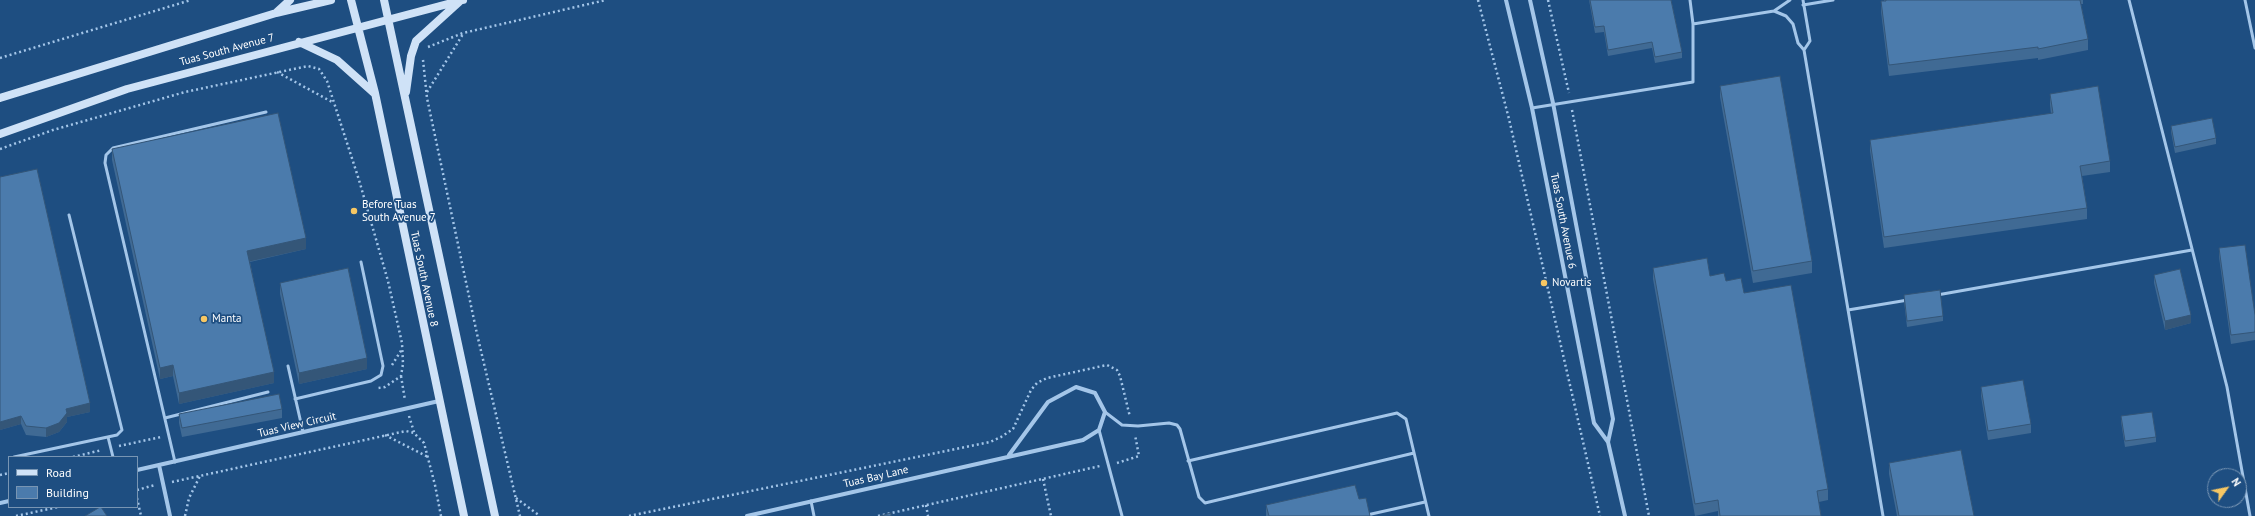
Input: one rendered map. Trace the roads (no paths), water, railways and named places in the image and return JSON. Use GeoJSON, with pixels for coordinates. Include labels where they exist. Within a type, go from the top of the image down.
{"type":"FeatureCollection","features":[{"type":"Feature","properties":{"kind":"street"},"geometry":{"type":"LineString","coordinates":[[276,13],[290,0]]}},
{"type":"Feature","properties":{"kind":"street","name":"Tuas South Avenue 7"},"geometry":{"type":"LineString","coordinates":[[0,98],[201,38],[276,13],[331,0]]}},
{"type":"Feature","properties":{"kind":"street","name":"Tuas South Avenue 8"},"geometry":{"type":"LineString","coordinates":[[351,0],[359,26],[375,93],[464,516]]}},
{"type":"Feature","properties":{"kind":"street","name":"Tuas South Avenue 8"},"geometry":{"type":"LineString","coordinates":[[384,0],[495,516]]}},
{"type":"Feature","properties":{"kind":"street"},"geometry":{"type":"LineString","coordinates":[[405,100],[411,56],[416,41],[462,0]]}},
{"type":"Feature","properties":{"kind":"street","name":"Tuas South Avenue 7"},"geometry":{"type":"LineString","coordinates":[[0,134],[127,89],[359,26],[462,0]]}},
{"type":"Feature","properties":{"kind":"street","name":"Tuas South Avenue 6"},"geometry":{"type":"LineString","coordinates":[[1506,0],[1532,108],[1594,423],[1608,442],[1625,516]]}},
{"type":"Feature","properties":{"kind":"street","name":"Tuas South Avenue 6"},"geometry":{"type":"LineString","coordinates":[[1530,0],[1553,103],[1613,419],[1608,442]]}},
{"type":"Feature","properties":{"kind":"street"},"geometry":{"type":"LineString","coordinates":[[299,42],[337,60],[375,93]]}},
{"type":"Feature","properties":{"kind":"street"},"geometry":{"type":"LineString","coordinates":[[1009,455],[1048,402],[1076,387],[1095,393],[1105,412],[1099,430]]}},
{"type":"Feature","properties":{"kind":"street","name":"Tuas View Circuit"},"geometry":{"type":"LineString","coordinates":[[138,470],[439,401]]}},
{"type":"Feature","properties":{"kind":"street","name":"Tuas Bay Lane"},"geometry":{"type":"LineString","coordinates":[[747,516],[1009,455],[1083,440],[1099,430]]}},
{"type":"Feature","properties":{"kind":"street"},"geometry":{"type":"LineString","coordinates":[[159,465],[170,516]]}},
{"type":"Feature","properties":{"kind":"lane"},"geometry":{"type":"LineString","coordinates":[[1532,108],[1553,103],[1694,82],[1693,24],[1690,0]]}},
{"type":"Feature","properties":{"kind":"lane"},"geometry":{"type":"LineString","coordinates":[[1693,24],[1774,11],[1790,0]]}},
{"type":"Feature","properties":{"kind":"lane"},"geometry":{"type":"LineString","coordinates":[[1802,0],[1810,41],[1804,50]]}},
{"type":"Feature","properties":{"kind":"lane"},"geometry":{"type":"LineString","coordinates":[[1803,5],[1833,0]]}},
{"type":"Feature","properties":{"kind":"lane"},"geometry":{"type":"LineString","coordinates":[[2129,0],[2227,387],[2250,516]]}},
{"type":"Feature","properties":{"kind":"lane"},"geometry":{"type":"LineString","coordinates":[[2245,0],[2255,48]]}},
{"type":"Feature","properties":{"kind":"lane"},"geometry":{"type":"LineString","coordinates":[[1774,11],[1786,16],[1793,24],[1798,43],[1804,50],[1883,516]]}},
{"type":"Feature","properties":{"kind":"lane"},"geometry":{"type":"LineString","coordinates":[[175,462],[105,163],[106,155],[113,148],[266,112]]}},
{"type":"Feature","properties":{"kind":"lane"},"geometry":{"type":"LineString","coordinates":[[19,456],[108,437],[120,433],[122,426],[68,215]]}},
{"type":"Feature","properties":{"kind":"lane"},"geometry":{"type":"LineString","coordinates":[[1934,295],[2192,250]]}},
{"type":"Feature","properties":{"kind":"lane"},"geometry":{"type":"LineString","coordinates":[[296,400],[371,381],[381,375],[383,366],[361,262]]}},
{"type":"Feature","properties":{"kind":"lane"},"geometry":{"type":"LineString","coordinates":[[1848,310],[1911,299]]}},
{"type":"Feature","properties":{"kind":"lane"},"geometry":{"type":"LineString","coordinates":[[288,366],[303,432]]}},
{"type":"Feature","properties":{"kind":"lane"},"geometry":{"type":"LineString","coordinates":[[165,418],[268,392]]}},
{"type":"Feature","properties":{"kind":"lane"},"geometry":{"type":"LineString","coordinates":[[1105,412],[1122,425],[1132,426],[1169,423],[1177,425],[1180,429],[1199,497],[1205,503],[1414,453]]}},
{"type":"Feature","properties":{"kind":"lane"},"geometry":{"type":"LineString","coordinates":[[1188,461],[1348,423],[1397,413],[1406,419],[1429,516]]}},
{"type":"Feature","properties":{"kind":"lane"},"geometry":{"type":"LineString","coordinates":[[1099,430],[1122,516]]}},
{"type":"Feature","properties":{"kind":"lane"},"geometry":{"type":"LineString","coordinates":[[108,437],[113,456]]}},
{"type":"Feature","properties":{"kind":"lane"},"geometry":{"type":"LineString","coordinates":[[811,501],[814,516]]}},
{"type":"Feature","properties":{"kind":"lane"},"geometry":{"type":"LineString","coordinates":[[1367,515],[1426,502]]}},
{"type":"Feature","properties":{"kind":"place","name":"Before Tuas South Avenue 7"},"geometry":{"type":"Point","coordinates":[354,211]}},
{"type":"Feature","properties":{"kind":"place","name":"Novartis"},"geometry":{"type":"Point","coordinates":[1544,283]}},
{"type":"Feature","properties":{"kind":"place","name":"Manta"},"geometry":{"type":"Point","coordinates":[204,319]}}]}
